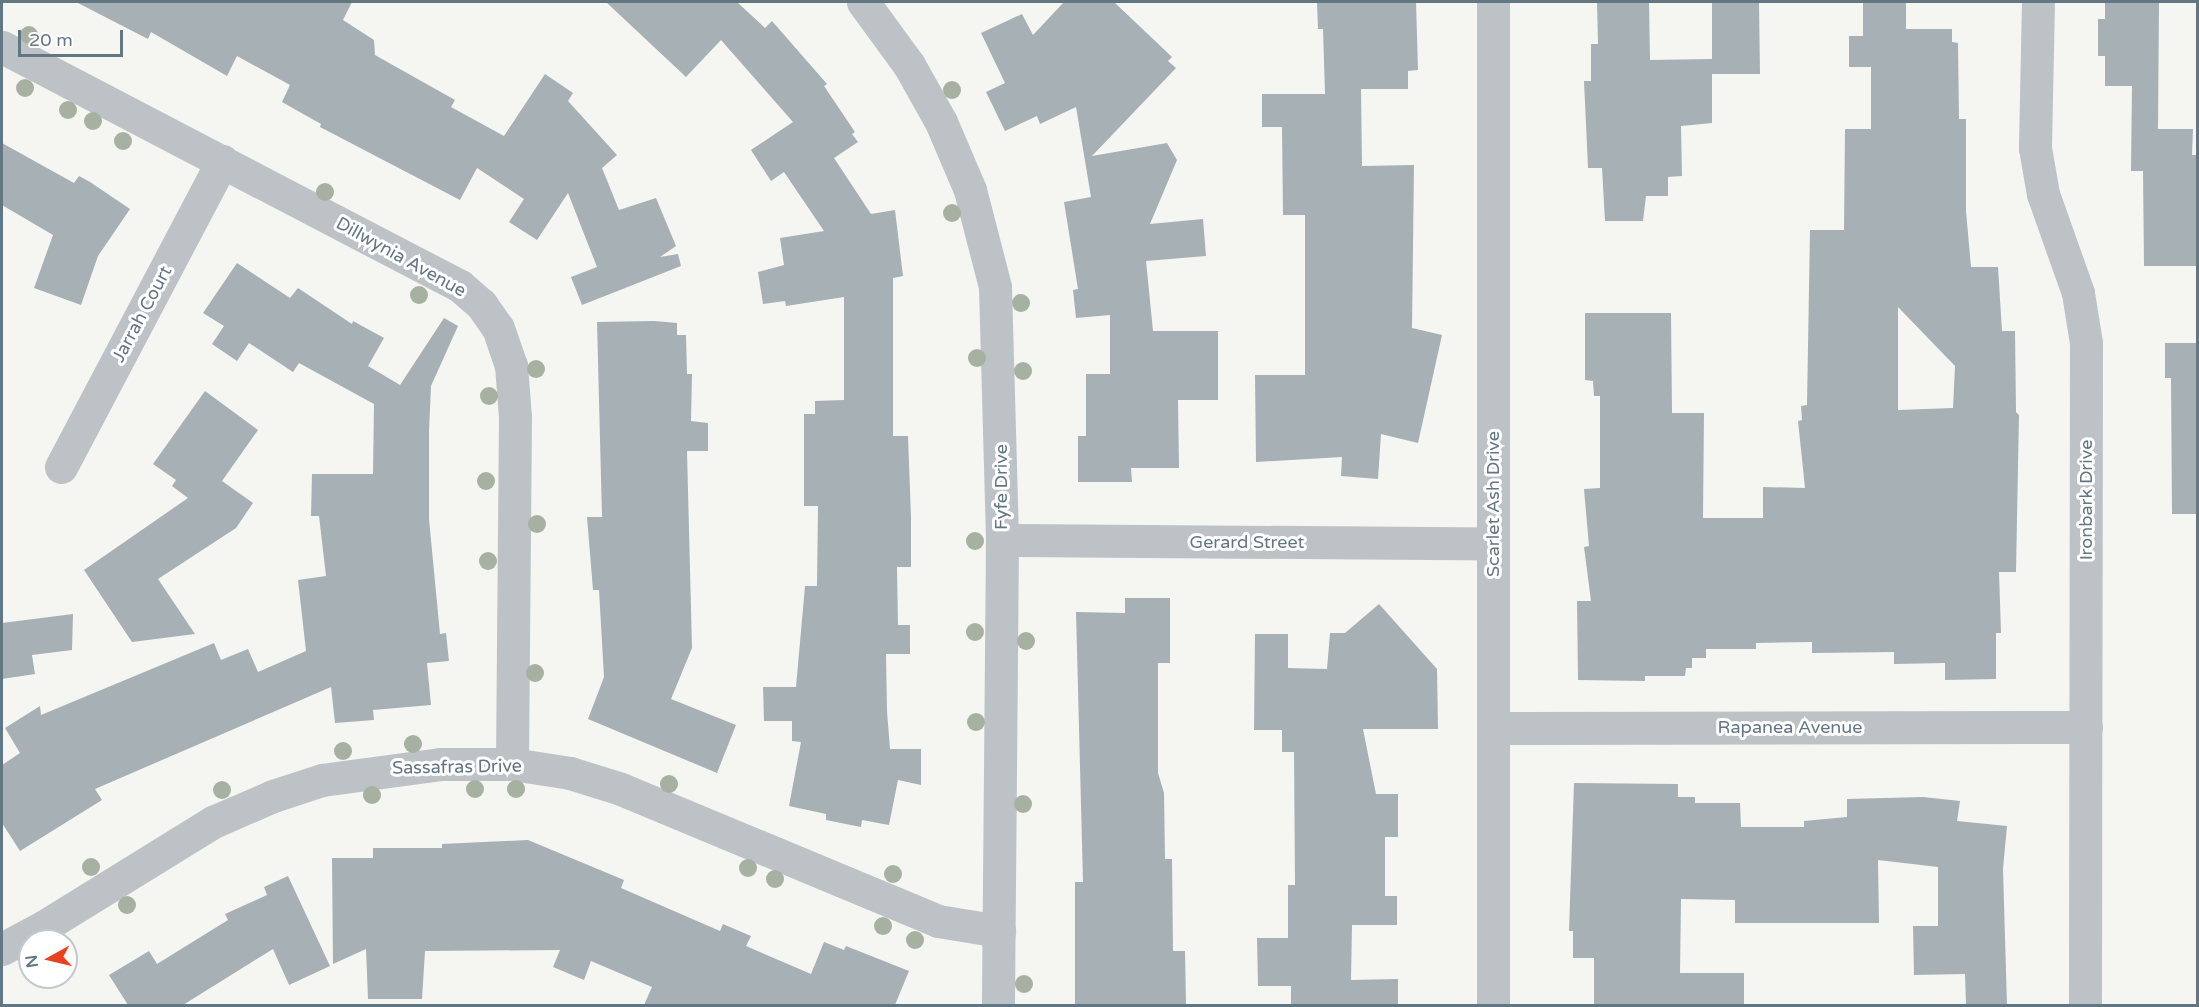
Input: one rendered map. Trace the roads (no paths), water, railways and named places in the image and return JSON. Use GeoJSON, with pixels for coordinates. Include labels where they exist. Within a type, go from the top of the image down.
{"type":"FeatureCollection","features":[{"type":"Feature","properties":{"kind":"street","name":"Scarlet Ash Drive"},"geometry":{"type":"LineString","coordinates":[[1493,2],[1492,543],[1495,728],[1493,1005]]}},
{"type":"Feature","properties":{"kind":"street","name":"Ironbark Drive"},"geometry":{"type":"LineString","coordinates":[[2038,2],[2036,148],[2043,194],[2078,293],[2086,343],[2085,1005]]}},
{"type":"Feature","properties":{"kind":"street","name":"Fyfe Drive"},"geometry":{"type":"LineString","coordinates":[[877,6],[941,122],[970,190],[986,245],[999,328],[1002,540],[998,1005]]}},
{"type":"Feature","properties":{"kind":"street","name":"Dillwynia Avenue"},"geometry":{"type":"LineString","coordinates":[[2,47],[460,286],[481,304],[498,328],[511,364],[515,417],[512,764]]}},
{"type":"Feature","properties":{"kind":"street","name":"Jarrah Court"},"geometry":{"type":"LineString","coordinates":[[61,467],[222,161]]}},
{"type":"Feature","properties":{"kind":"street","name":"Gerard Street"},"geometry":{"type":"LineString","coordinates":[[1002,540],[1492,543]]}},
{"type":"Feature","properties":{"kind":"street","name":"Rapanea Avenue"},"geometry":{"type":"LineString","coordinates":[[1495,728],[2086,727]]}},
{"type":"Feature","properties":{"kind":"street","name":"Sassafras Drive"},"geometry":{"type":"LineString","coordinates":[[2,949],[43,927],[213,822],[273,796],[322,780],[378,769],[512,764],[570,773],[621,789],[938,921],[999,931]]}}]}
